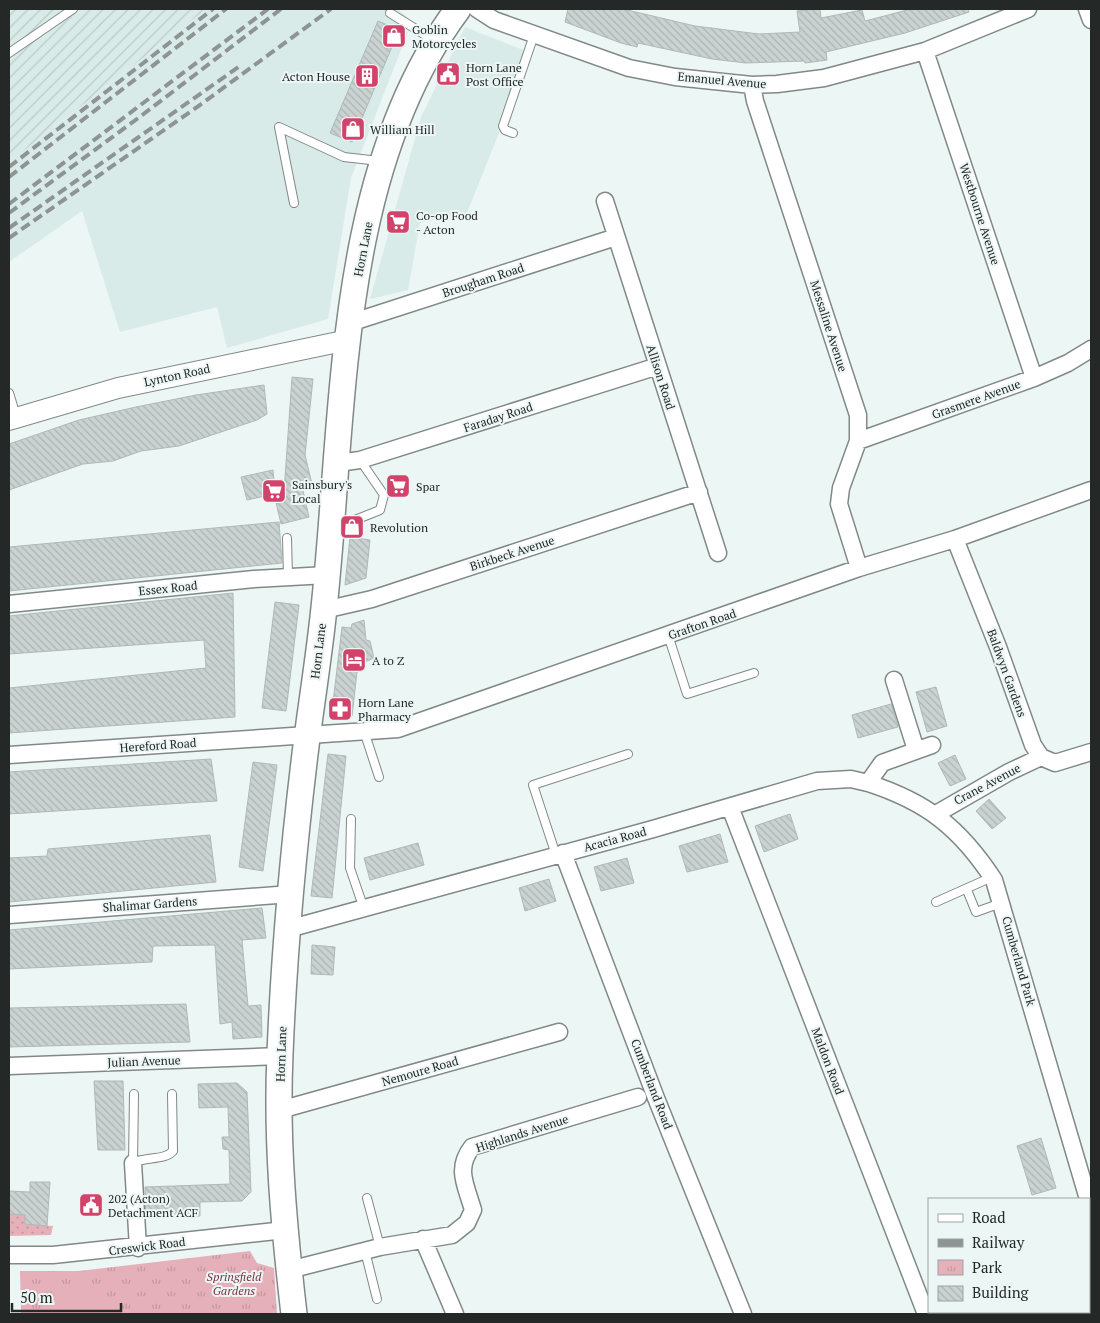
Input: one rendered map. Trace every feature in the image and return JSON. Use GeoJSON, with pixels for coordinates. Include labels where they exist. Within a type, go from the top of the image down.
{"type":"FeatureCollection","features":[{"type":"Feature","properties":{"kind":"main road","name":"Horn Lane"},"geometry":{"type":"LineString","coordinates":[[294,1314],[285,1230],[280,1110],[280,1056],[291,894],[307,735],[324,610],[331,523],[348,462],[349,332],[364,234],[384,162],[417,72],[435,41],[458,9]]}},
{"type":"Feature","properties":{"kind":"street","name":"Emanuel Avenue"},"geometry":{"type":"LineString","coordinates":[[477,9],[494,20],[629,68],[675,77],[752,84],[778,84],[824,78],[925,51],[1028,9]]}},
{"type":"Feature","properties":{"kind":"street"},"geometry":{"type":"LineString","coordinates":[[1088,9],[1091,20]]}},
{"type":"Feature","properties":{"kind":"street","name":"Westbourne Avenue"},"geometry":{"type":"LineString","coordinates":[[925,51],[1034,378]]}},
{"type":"Feature","properties":{"kind":"street","name":"Messaline Avenue"},"geometry":{"type":"LineString","coordinates":[[752,84],[754,101],[858,415],[858,441],[841,488],[840,504],[859,568]]}},
{"type":"Feature","properties":{"kind":"street","name":"Allison Road"},"geometry":{"type":"LineString","coordinates":[[605,201],[718,553]]}},
{"type":"Feature","properties":{"kind":"street","name":"Brougham Road"},"geometry":{"type":"LineString","coordinates":[[349,332],[616,236]]}},
{"type":"Feature","properties":{"kind":"street","name":"Lynton Road"},"geometry":{"type":"LineString","coordinates":[[13,419],[118,388],[349,332]]}},
{"type":"Feature","properties":{"kind":"street","name":"Grasmere Avenue"},"geometry":{"type":"LineString","coordinates":[[858,441],[1034,378],[1068,363],[1091,348]]}},
{"type":"Feature","properties":{"kind":"street","name":"Faraday Road"},"geometry":{"type":"LineString","coordinates":[[348,462],[658,366]]}},
{"type":"Feature","properties":{"kind":"street","name":"Grafton Road"},"geometry":{"type":"LineString","coordinates":[[307,735],[398,730],[859,568],[955,539],[1091,490]]}},
{"type":"Feature","properties":{"kind":"street","name":"Birkbeck Avenue"},"geometry":{"type":"LineString","coordinates":[[324,610],[372,599],[699,492]]}},
{"type":"Feature","properties":{"kind":"street","name":"Baldwyn Gardens"},"geometry":{"type":"LineString","coordinates":[[955,539],[998,647],[1033,745],[1041,757]]}},
{"type":"Feature","properties":{"kind":"street","name":"Essex Road"},"geometry":{"type":"LineString","coordinates":[[9,604],[288,577],[327,575]]}},
{"type":"Feature","properties":{"kind":"street"},"geometry":{"type":"LineString","coordinates":[[894,680],[916,750]]}},
{"type":"Feature","properties":{"kind":"street","name":"Hereford Road"},"geometry":{"type":"LineString","coordinates":[[9,755],[307,735]]}},
{"type":"Feature","properties":{"kind":"street"},"geometry":{"type":"LineString","coordinates":[[868,783],[882,763],[932,745]]}},
{"type":"Feature","properties":{"kind":"street"},"geometry":{"type":"LineString","coordinates":[[1041,757],[1055,763],[1091,752]]}},
{"type":"Feature","properties":{"kind":"street","name":"Crane Avenue"},"geometry":{"type":"LineString","coordinates":[[936,814],[1009,772],[1041,757]]}},
{"type":"Feature","properties":{"kind":"street","name":"Acacia Road"},"geometry":{"type":"LineString","coordinates":[[288,929],[818,781],[851,779],[868,783]]}},
{"type":"Feature","properties":{"kind":"street","name":"Cumberland Park"},"geometry":{"type":"LineString","coordinates":[[868,783],[891,790],[936,814],[968,843],[992,877],[1002,903],[1087,1198]]}},
{"type":"Feature","properties":{"kind":"street","name":"Maldon Road"},"geometry":{"type":"LineString","coordinates":[[730,807],[926,1314]]}},
{"type":"Feature","properties":{"kind":"street","name":"Cumberland Road"},"geometry":{"type":"LineString","coordinates":[[560,854],[743,1314]]}},
{"type":"Feature","properties":{"kind":"street","name":"Shalimar Gardens"},"geometry":{"type":"LineString","coordinates":[[9,914],[291,894]]}},
{"type":"Feature","properties":{"kind":"street","name":"Nemoure Road"},"geometry":{"type":"LineString","coordinates":[[280,1110],[559,1032]]}},
{"type":"Feature","properties":{"kind":"street","name":"Julian Avenue"},"geometry":{"type":"LineString","coordinates":[[9,1066],[280,1056]]}},
{"type":"Feature","properties":{"kind":"street","name":"Highlands Avenue"},"geometry":{"type":"LineString","coordinates":[[289,1270],[372,1249],[452,1235],[467,1223],[473,1210],[463,1178],[463,1158],[472,1146],[638,1097]]}},
{"type":"Feature","properties":{"kind":"street"},"geometry":{"type":"LineString","coordinates":[[133,1163],[138,1248]]}},
{"type":"Feature","properties":{"kind":"street","name":"Creswick Road"},"geometry":{"type":"LineString","coordinates":[[9,1255],[53,1256],[138,1248],[285,1230]]}},
{"type":"Feature","properties":{"kind":"street"},"geometry":{"type":"LineString","coordinates":[[424,1239],[455,1314]]}},
{"type":"Feature","properties":{"kind":"lane"},"geometry":{"type":"LineString","coordinates":[[9,53],[73,9]]}},
{"type":"Feature","properties":{"kind":"lane"},"geometry":{"type":"LineString","coordinates":[[390,13],[435,41]]}},
{"type":"Feature","properties":{"kind":"lane"},"geometry":{"type":"LineString","coordinates":[[513,133],[505,130],[503,126],[534,35]]}},
{"type":"Feature","properties":{"kind":"lane"},"geometry":{"type":"LineString","coordinates":[[294,203],[279,128],[344,157],[384,162]]}},
{"type":"Feature","properties":{"kind":"lane"},"geometry":{"type":"LineString","coordinates":[[9,393],[13,419]]}},
{"type":"Feature","properties":{"kind":"lane"},"geometry":{"type":"LineString","coordinates":[[331,523],[355,520],[380,510],[384,494],[348,462]]}},
{"type":"Feature","properties":{"kind":"lane"},"geometry":{"type":"LineString","coordinates":[[287,538],[288,577]]}},
{"type":"Feature","properties":{"kind":"lane"},"geometry":{"type":"LineString","coordinates":[[668,635],[688,694],[754,673]]}},
{"type":"Feature","properties":{"kind":"lane"},"geometry":{"type":"LineString","coordinates":[[364,732],[379,777]]}},
{"type":"Feature","properties":{"kind":"lane"},"geometry":{"type":"LineString","coordinates":[[560,854],[533,785],[628,754]]}},
{"type":"Feature","properties":{"kind":"lane"},"geometry":{"type":"LineString","coordinates":[[352,819],[350,868],[364,909]]}},
{"type":"Feature","properties":{"kind":"lane"},"geometry":{"type":"LineString","coordinates":[[936,902],[967,890],[992,877]]}},
{"type":"Feature","properties":{"kind":"lane"},"geometry":{"type":"LineString","coordinates":[[967,890],[976,912],[1002,903]]}},
{"type":"Feature","properties":{"kind":"lane","name":"Highlands Avenue"},"geometry":{"type":"LineString","coordinates":[[638,1097],[654,1092]]}},
{"type":"Feature","properties":{"kind":"lane"},"geometry":{"type":"LineString","coordinates":[[134,1094],[133,1163],[144,1158],[167,1156],[173,1151],[172,1094]]}},
{"type":"Feature","properties":{"kind":"lane"},"geometry":{"type":"LineString","coordinates":[[366,1198],[378,1299]]}},
{"type":"Feature","properties":{"kind":"shaded area"},"geometry":{"type":"Polygon","coordinates":[[[9,9],[206,9],[9,162],[9,9]]]}},
{"type":"Feature","properties":{"kind":"shaded area"},"geometry":{"type":"Polygon","coordinates":[[[206,9],[398,9],[409,19],[401,28],[408,32],[351,178],[328,319],[227,348],[217,307],[120,332],[82,211],[9,262],[9,162],[206,9]]]}},
{"type":"Feature","properties":{"kind":"shaded area"},"geometry":{"type":"Polygon","coordinates":[[[465,27],[531,53],[467,213],[420,223],[408,290],[370,299],[421,117],[465,27]]]}},
{"type":"Feature","properties":{"kind":"green space"},"geometry":{"type":"Polygon","coordinates":[[[9,1214],[25,1215],[25,1224],[53,1226],[51,1235],[9,1236],[9,1214]]]}},
{"type":"Feature","properties":{"kind":"green space","name":"Springfield Gardens"},"geometry":{"type":"Polygon","coordinates":[[[250,1251],[257,1263],[274,1268],[277,1314],[21,1314],[20,1271],[79,1271],[250,1251]]]}},
{"type":"Feature","properties":{"kind":"green space"},"geometry":{"type":"Polygon","coordinates":[[[103,1290],[105,1314],[56,1314],[54,1292],[103,1290]]]}},
{"type":"Feature","properties":{"kind":"building"},"geometry":{"type":"Polygon","coordinates":[[[568,9],[623,9],[695,26],[759,34],[800,32],[797,11],[816,9],[820,9],[821,18],[862,10],[865,21],[911,9],[968,9],[969,12],[905,33],[826,52],[827,60],[805,63],[804,61],[746,63],[712,59],[638,43],[637,47],[621,43],[565,22],[568,9]]]}},
{"type":"Feature","properties":{"kind":"building","name":"Acton House"},"geometry":{"type":"Polygon","coordinates":[[[378,21],[399,30],[352,142],[330,133],[378,21]]]}},
{"type":"Feature","properties":{"kind":"building"},"geometry":{"type":"Polygon","coordinates":[[[292,377],[313,379],[305,455],[312,484],[302,486],[309,517],[281,524],[274,494],[247,500],[241,477],[273,470],[275,492],[284,492],[292,377]]]}},
{"type":"Feature","properties":{"kind":"building"},"geometry":{"type":"Polygon","coordinates":[[[264,385],[267,414],[257,420],[179,446],[141,451],[113,461],[83,464],[9,490],[9,444],[79,420],[196,395],[264,385]]]}},
{"type":"Feature","properties":{"kind":"building"},"geometry":{"type":"Polygon","coordinates":[[[279,522],[282,563],[9,591],[9,547],[279,522]]]}},
{"type":"Feature","properties":{"kind":"building"},"geometry":{"type":"Polygon","coordinates":[[[350,537],[370,540],[366,578],[345,585],[350,537]]]}},
{"type":"Feature","properties":{"kind":"building"},"geometry":{"type":"Polygon","coordinates":[[[233,593],[235,717],[9,733],[9,688],[206,668],[204,640],[9,654],[9,616],[233,593]]]}},
{"type":"Feature","properties":{"kind":"building"},"geometry":{"type":"Polygon","coordinates":[[[275,602],[299,605],[286,711],[262,708],[275,602]]]}},
{"type":"Feature","properties":{"kind":"building"},"geometry":{"type":"Polygon","coordinates":[[[364,620],[366,640],[370,641],[374,658],[362,663],[362,670],[357,672],[352,716],[334,717],[332,711],[342,627],[351,628],[352,624],[364,620]]]}},
{"type":"Feature","properties":{"kind":"building"},"geometry":{"type":"Polygon","coordinates":[[[936,687],[947,726],[927,732],[916,692],[936,687]]]}},
{"type":"Feature","properties":{"kind":"building"},"geometry":{"type":"Polygon","coordinates":[[[891,704],[898,727],[858,738],[852,715],[891,704]]]}},
{"type":"Feature","properties":{"kind":"building"},"geometry":{"type":"Polygon","coordinates":[[[328,754],[346,756],[332,898],[311,896],[328,754]]]}},
{"type":"Feature","properties":{"kind":"building"},"geometry":{"type":"Polygon","coordinates":[[[955,755],[966,779],[950,786],[938,763],[955,755]]]}},
{"type":"Feature","properties":{"kind":"building"},"geometry":{"type":"Polygon","coordinates":[[[211,759],[217,801],[9,814],[9,772],[211,759]]]}},
{"type":"Feature","properties":{"kind":"building"},"geometry":{"type":"Polygon","coordinates":[[[253,762],[277,765],[263,871],[239,867],[253,762]]]}},
{"type":"Feature","properties":{"kind":"building"},"geometry":{"type":"Polygon","coordinates":[[[989,799],[1006,818],[992,829],[976,811],[989,799]]]}},
{"type":"Feature","properties":{"kind":"building"},"geometry":{"type":"Polygon","coordinates":[[[790,814],[798,839],[764,852],[755,826],[790,814]]]}},
{"type":"Feature","properties":{"kind":"building"},"geometry":{"type":"Polygon","coordinates":[[[720,834],[728,862],[687,872],[679,846],[720,834]]]}},
{"type":"Feature","properties":{"kind":"building"},"geometry":{"type":"Polygon","coordinates":[[[210,835],[216,882],[9,902],[9,858],[47,856],[48,849],[210,835]]]}},
{"type":"Feature","properties":{"kind":"building"},"geometry":{"type":"Polygon","coordinates":[[[418,843],[424,865],[370,880],[364,858],[418,843]]]}},
{"type":"Feature","properties":{"kind":"building"},"geometry":{"type":"Polygon","coordinates":[[[627,858],[634,883],[601,891],[594,867],[627,858]]]}},
{"type":"Feature","properties":{"kind":"building"},"geometry":{"type":"Polygon","coordinates":[[[549,879],[556,901],[525,911],[519,888],[549,879]]]}},
{"type":"Feature","properties":{"kind":"building"},"geometry":{"type":"Polygon","coordinates":[[[262,908],[266,938],[242,940],[248,1006],[261,1005],[262,1037],[233,1039],[232,1022],[220,1024],[215,945],[153,946],[152,962],[9,969],[9,930],[262,908]]]}},
{"type":"Feature","properties":{"kind":"building"},"geometry":{"type":"Polygon","coordinates":[[[312,945],[335,947],[333,975],[311,974],[312,945]]]}},
{"type":"Feature","properties":{"kind":"building"},"geometry":{"type":"Polygon","coordinates":[[[186,1004],[190,1042],[9,1047],[9,1008],[186,1004]]]}},
{"type":"Feature","properties":{"kind":"building"},"geometry":{"type":"Polygon","coordinates":[[[94,1081],[123,1081],[125,1150],[98,1150],[94,1081]]]}},
{"type":"Feature","properties":{"kind":"building"},"geometry":{"type":"Polygon","coordinates":[[[237,1083],[247,1092],[251,1192],[242,1201],[200,1202],[200,1216],[146,1218],[145,1187],[230,1184],[229,1150],[223,1149],[222,1137],[229,1137],[228,1107],[199,1108],[198,1084],[237,1083]]]}},
{"type":"Feature","properties":{"kind":"building"},"geometry":{"type":"Polygon","coordinates":[[[1041,1138],[1056,1188],[1032,1195],[1017,1146],[1041,1138]]]}},
{"type":"Feature","properties":{"kind":"building"},"geometry":{"type":"Polygon","coordinates":[[[30,1182],[50,1182],[47,1226],[25,1224],[25,1215],[9,1214],[9,1191],[30,1192],[30,1182]]]}},
{"type":"Feature","properties":{"kind":"railway"},"geometry":{"type":"LineString","coordinates":[[9,167],[213,9]]}},
{"type":"Feature","properties":{"kind":"railway"},"geometry":{"type":"LineString","coordinates":[[9,177],[226,9]]}},
{"type":"Feature","properties":{"kind":"railway"},"geometry":{"type":"LineString","coordinates":[[9,204],[268,9]]}},
{"type":"Feature","properties":{"kind":"railway"},"geometry":{"type":"LineString","coordinates":[[9,213],[141,116],[281,9]]}},
{"type":"Feature","properties":{"kind":"railway"},"geometry":{"type":"LineString","coordinates":[[9,238],[200,105],[331,9]]}},
{"type":"Feature","properties":{"kind":"railway"},"geometry":{"type":"LineString","coordinates":[[9,228],[240,66]]}},
{"type":"Feature","properties":{"kind":"place","name":"Goblin Motorcycles"},"geometry":{"type":"Point","coordinates":[394,36]}},
{"type":"Feature","properties":{"kind":"place","name":"Horn Lane Post Office"},"geometry":{"type":"Point","coordinates":[448,74]}},
{"type":"Feature","properties":{"kind":"place","name":"Acton House"},"geometry":{"type":"Point","coordinates":[367,76]}},
{"type":"Feature","properties":{"kind":"place","name":"William Hill"},"geometry":{"type":"Point","coordinates":[353,129]}},
{"type":"Feature","properties":{"kind":"place","name":"Co-op Food - Acton"},"geometry":{"type":"Point","coordinates":[398,222]}},
{"type":"Feature","properties":{"kind":"place","name":"Spar"},"geometry":{"type":"Point","coordinates":[398,486]}},
{"type":"Feature","properties":{"kind":"place","name":"Sainsbury's Local"},"geometry":{"type":"Point","coordinates":[274,491]}},
{"type":"Feature","properties":{"kind":"place","name":"Revolution"},"geometry":{"type":"Point","coordinates":[352,527]}},
{"type":"Feature","properties":{"kind":"place","name":"A to Z"},"geometry":{"type":"Point","coordinates":[354,660]}},
{"type":"Feature","properties":{"kind":"place","name":"Horn Lane Pharmacy"},"geometry":{"type":"Point","coordinates":[340,709]}},
{"type":"Feature","properties":{"kind":"place","name":"202 (Acton) Detachment ACF"},"geometry":{"type":"Point","coordinates":[91,1205]}}]}
